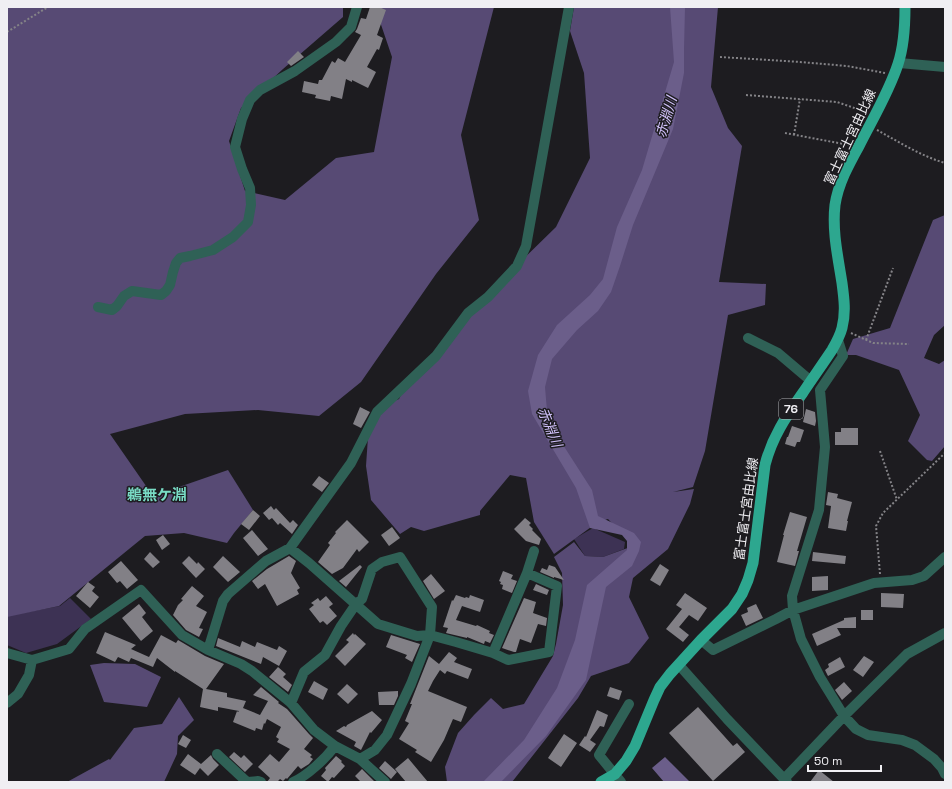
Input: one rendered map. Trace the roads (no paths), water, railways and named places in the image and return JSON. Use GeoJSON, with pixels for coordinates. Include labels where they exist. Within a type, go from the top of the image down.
{"type":"FeatureCollection","features":[{"type":"Feature","properties":{"kind":"main road","name":"富士富士宮由比線"},"geometry":{"type":"LineString","coordinates":[[601,782],[618,778],[635,746],[660,687],[701,640],[732,609],[742,594],[748,580],[752,563],[765,465],[768,454],[780,426],[832,350],[840,334],[844,318],[844,304],[834,230],[835,204],[840,185],[899,63],[904,35],[905,7]]}},
{"type":"Feature","properties":{"kind":"street"},"geometry":{"type":"LineString","coordinates":[[98,306],[112,310],[124,296],[132,291],[161,295],[170,285],[176,263],[180,258],[213,250],[233,237],[248,222],[251,205],[250,188],[235,147],[242,120],[250,100],[260,90],[295,72],[336,42],[351,27],[357,7]]}},
{"type":"Feature","properties":{"kind":"street"},"geometry":{"type":"LineString","coordinates":[[208,650],[223,602],[228,594],[266,561],[290,548],[351,463],[377,412],[436,356],[468,312],[488,297],[517,266],[526,246],[542,163],[568,7]]}},
{"type":"Feature","properties":{"kind":"street"},"geometry":{"type":"LineString","coordinates":[[899,63],[945,67]]}},
{"type":"Feature","properties":{"kind":"street"},"geometry":{"type":"LineString","coordinates":[[840,334],[843,356],[820,390],[825,447],[819,510],[792,596],[793,610],[801,639],[820,677],[844,716],[856,729],[868,734],[902,740],[915,745],[934,759],[945,774]]}},
{"type":"Feature","properties":{"kind":"street"},"geometry":{"type":"LineString","coordinates":[[748,338],[778,353],[811,381]]}},
{"type":"Feature","properties":{"kind":"street"},"geometry":{"type":"LineString","coordinates":[[290,548],[378,624],[417,636],[430,635],[456,642],[493,653],[508,660],[549,652],[557,586],[527,573]]}},
{"type":"Feature","properties":{"kind":"street"},"geometry":{"type":"LineString","coordinates":[[493,653],[527,573],[534,552]]}},
{"type":"Feature","properties":{"kind":"street"},"geometry":{"type":"LineString","coordinates":[[291,703],[304,672],[325,655],[341,626],[356,604],[362,599],[372,569],[382,562],[400,557],[432,607],[430,635],[411,684],[387,735],[375,750],[360,759]]}},
{"type":"Feature","properties":{"kind":"street"},"geometry":{"type":"LineString","coordinates":[[701,640],[714,650],[776,620],[793,610],[874,584],[912,580],[924,576],[945,557]]}},
{"type":"Feature","properties":{"kind":"street"},"geometry":{"type":"LineString","coordinates":[[7,653],[32,660],[69,649],[84,629],[141,590],[182,635],[208,650],[241,664],[252,671],[291,703],[314,730],[335,746],[360,759],[385,782]]}},
{"type":"Feature","properties":{"kind":"street"},"geometry":{"type":"LineString","coordinates":[[679,665],[727,719],[785,780],[844,716],[908,654],[945,633]]}},
{"type":"Feature","properties":{"kind":"street"},"geometry":{"type":"LineString","coordinates":[[7,703],[18,694],[29,675],[32,660]]}},
{"type":"Feature","properties":{"kind":"street"},"geometry":{"type":"LineString","coordinates":[[618,778],[599,755],[629,704]]}},
{"type":"Feature","properties":{"kind":"street"},"geometry":{"type":"LineString","coordinates":[[292,782],[301,779],[329,755],[335,746]]}},
{"type":"Feature","properties":{"kind":"street"},"geometry":{"type":"LineString","coordinates":[[217,754],[247,782],[261,782]]}},
{"type":"Feature","properties":{"kind":"water","name":"赤淵川"},"geometry":{"type":"Polygon","coordinates":[[[670,7],[685,7],[684,73],[673,129],[633,225],[611,292],[598,311],[577,330],[552,359],[545,387],[547,411],[565,448],[592,490],[598,516],[634,533],[641,542],[639,551],[632,566],[606,587],[586,680],[546,736],[501,782],[483,782],[524,740],[557,688],[575,640],[587,585],[627,550],[627,541],[622,535],[590,528],[576,488],[532,414],[528,391],[538,355],[557,325],[590,295],[603,279],[617,227],[642,170],[674,62],[670,7]]]}},
{"type":"Feature","properties":{"kind":"water"},"geometry":{"type":"Polygon","coordinates":[[[665,757],[690,782],[664,782],[652,768],[665,757]]]}},
{"type":"Feature","properties":{"kind":"district","name":"鵜無ケ淵"},"geometry":{"type":"Point","coordinates":[157,494]}}]}
